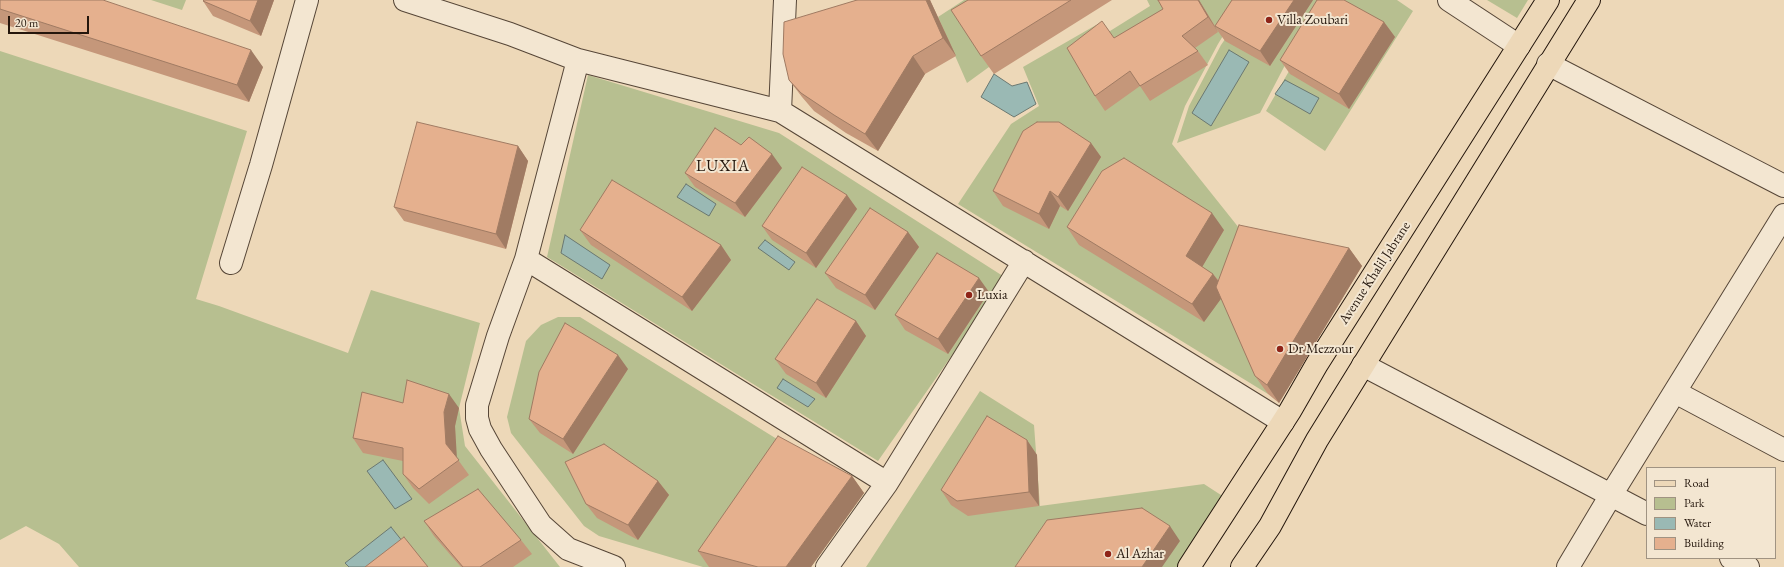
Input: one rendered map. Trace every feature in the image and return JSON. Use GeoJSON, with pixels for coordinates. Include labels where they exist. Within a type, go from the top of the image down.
{"type":"FeatureCollection","features":[{"type":"Feature","properties":{"kind":"main road","name":"Avenue Khalil Jabrane"},"geometry":{"type":"LineString","coordinates":[[1189,567],[1283,422],[1317,364],[1548,0]]}},
{"type":"Feature","properties":{"kind":"main road"},"geometry":{"type":"LineString","coordinates":[[1242,567],[1270,526],[1317,440],[1548,64],[1589,0]]}},
{"type":"Feature","properties":{"kind":"street"},"geometry":{"type":"LineString","coordinates":[[231,263],[261,165],[307,0]]}},
{"type":"Feature","properties":{"kind":"street"},"geometry":{"type":"LineString","coordinates":[[405,0],[510,34],[578,60],[780,111],[1283,422]]}},
{"type":"Feature","properties":{"kind":"street"},"geometry":{"type":"LineString","coordinates":[[780,111],[785,0]]}},
{"type":"Feature","properties":{"kind":"street"},"geometry":{"type":"LineString","coordinates":[[1449,0],[1519,46]]}},
{"type":"Feature","properties":{"kind":"street"},"geometry":{"type":"LineString","coordinates":[[578,60],[526,259],[496,343],[477,405],[477,418],[480,430],[491,449],[541,525],[568,549],[614,567]]}},
{"type":"Feature","properties":{"kind":"street"},"geometry":{"type":"LineString","coordinates":[[1548,64],[1784,186]]}},
{"type":"Feature","properties":{"kind":"street"},"geometry":{"type":"LineString","coordinates":[[1568,567],[1784,215]]}},
{"type":"Feature","properties":{"kind":"street"},"geometry":{"type":"LineString","coordinates":[[526,259],[887,483]]}},
{"type":"Feature","properties":{"kind":"street"},"geometry":{"type":"LineString","coordinates":[[827,567],[887,483],[1024,261]]}},
{"type":"Feature","properties":{"kind":"street"},"geometry":{"type":"LineString","coordinates":[[1363,365],[1646,513]]}},
{"type":"Feature","properties":{"kind":"street"},"geometry":{"type":"LineString","coordinates":[[1675,392],[1784,450]]}},
{"type":"Feature","properties":{"kind":"street"},"geometry":{"type":"LineString","coordinates":[[1733,559],[1748,567]]}},
{"type":"Feature","properties":{"kind":"green space"},"geometry":{"type":"Polygon","coordinates":[[[151,0],[186,0],[182,10],[151,0]]]}},
{"type":"Feature","properties":{"kind":"green space"},"geometry":{"type":"Polygon","coordinates":[[[964,0],[1009,0],[989,67],[967,83],[938,17],[964,0]]]}},
{"type":"Feature","properties":{"kind":"green space"},"geometry":{"type":"Polygon","coordinates":[[[1147,0],[1245,0],[1218,44],[1185,106],[1172,144],[1251,243],[1229,305],[1268,394],[958,204],[1011,124],[1039,106],[1023,67],[1096,25],[1102,36],[1150,6],[1147,0]]]}},
{"type":"Feature","properties":{"kind":"green space"},"geometry":{"type":"Polygon","coordinates":[[[1252,0],[1319,0],[1260,113],[1177,143],[1189,106],[1221,45],[1252,0]]]}},
{"type":"Feature","properties":{"kind":"green space"},"geometry":{"type":"Polygon","coordinates":[[[1330,0],[1397,0],[1413,11],[1325,151],[1266,111],[1330,0]]]}},
{"type":"Feature","properties":{"kind":"green space"},"geometry":{"type":"Polygon","coordinates":[[[1487,0],[1528,0],[1517,18],[1487,0]]]}},
{"type":"Feature","properties":{"kind":"green space"},"geometry":{"type":"Polygon","coordinates":[[[0,51],[247,131],[196,299],[348,353],[371,290],[480,323],[459,408],[465,446],[560,567],[79,567],[59,544],[26,526],[0,540],[0,51]]]}},
{"type":"Feature","properties":{"kind":"green space"},"geometry":{"type":"Polygon","coordinates":[[[588,75],[779,133],[1006,278],[878,461],[547,257],[588,75]]]}},
{"type":"Feature","properties":{"kind":"green space"},"geometry":{"type":"Polygon","coordinates":[[[558,317],[580,317],[864,493],[811,567],[703,567],[599,536],[584,526],[511,433],[507,417],[526,341],[541,325],[558,317]]]}},
{"type":"Feature","properties":{"kind":"green space"},"geometry":{"type":"Polygon","coordinates":[[[980,391],[1034,425],[1040,506],[1204,484],[1224,497],[1179,567],[866,567],[980,391]]]}},
{"type":"Feature","properties":{"kind":"water"},"geometry":{"type":"Polygon","coordinates":[[[1229,50],[1249,62],[1211,126],[1192,113],[1229,50]]]}},
{"type":"Feature","properties":{"kind":"water"},"geometry":{"type":"Polygon","coordinates":[[[994,74],[1012,86],[1027,82],[1036,104],[1014,117],[981,97],[994,74]]]}},
{"type":"Feature","properties":{"kind":"water"},"geometry":{"type":"Polygon","coordinates":[[[1285,80],[1319,98],[1310,114],[1275,94],[1285,80]]]}},
{"type":"Feature","properties":{"kind":"water"},"geometry":{"type":"Polygon","coordinates":[[[686,184],[716,204],[709,216],[677,197],[686,184]]]}},
{"type":"Feature","properties":{"kind":"water"},"geometry":{"type":"Polygon","coordinates":[[[565,235],[610,265],[602,279],[561,253],[565,235]]]}},
{"type":"Feature","properties":{"kind":"water"},"geometry":{"type":"Polygon","coordinates":[[[765,240],[795,262],[789,270],[758,248],[765,240]]]}},
{"type":"Feature","properties":{"kind":"water"},"geometry":{"type":"Polygon","coordinates":[[[783,379],[815,399],[808,407],[777,388],[783,379]]]}},
{"type":"Feature","properties":{"kind":"water"},"geometry":{"type":"Polygon","coordinates":[[[383,460],[412,499],[395,509],[367,471],[383,460]]]}},
{"type":"Feature","properties":{"kind":"water"},"geometry":{"type":"Polygon","coordinates":[[[391,527],[407,547],[381,567],[349,567],[345,563],[391,527]]]}},
{"type":"Feature","properties":{"kind":"building"},"geometry":{"type":"Polygon","coordinates":[[[0,0],[103,0],[251,50],[237,85],[0,9],[0,0]]]}},
{"type":"Feature","properties":{"kind":"building"},"geometry":{"type":"Polygon","coordinates":[[[258,0],[250,21],[203,1],[258,0]]]}},
{"type":"Feature","properties":{"kind":"building"},"geometry":{"type":"Polygon","coordinates":[[[857,0],[926,0],[943,38],[913,56],[865,134],[801,93],[789,80],[783,54],[784,22],[857,0]]]}},
{"type":"Feature","properties":{"kind":"building"},"geometry":{"type":"Polygon","coordinates":[[[968,0],[1071,0],[981,56],[951,10],[968,0]]]}},
{"type":"Feature","properties":{"kind":"building"},"geometry":{"type":"Polygon","coordinates":[[[1158,0],[1198,0],[1208,17],[1182,36],[1198,51],[1140,86],[1130,71],[1095,96],[1067,48],[1102,21],[1114,38],[1163,9],[1158,0]]]}},
{"type":"Feature","properties":{"kind":"building"},"geometry":{"type":"Polygon","coordinates":[[[1232,0],[1294,0],[1260,51],[1215,26],[1232,0]]]}},
{"type":"Feature","properties":{"kind":"building"},"geometry":{"type":"Polygon","coordinates":[[[1317,0],[1344,0],[1384,22],[1339,94],[1280,60],[1317,0]]]}},
{"type":"Feature","properties":{"kind":"building"},"geometry":{"type":"Polygon","coordinates":[[[417,122],[518,146],[496,234],[394,207],[417,122]]]}},
{"type":"Feature","properties":{"kind":"building"},"geometry":{"type":"Polygon","coordinates":[[[1037,122],[1059,122],[1091,143],[1058,197],[1050,191],[1039,214],[993,191],[1023,131],[1037,122]]]}},
{"type":"Feature","properties":{"kind":"building"},"geometry":{"type":"Polygon","coordinates":[[[715,128],[741,145],[749,137],[772,154],[735,203],[685,173],[715,128]]]}},
{"type":"Feature","properties":{"kind":"building"},"geometry":{"type":"Polygon","coordinates":[[[1124,158],[1212,213],[1186,256],[1213,274],[1192,304],[1067,227],[1102,171],[1124,158]]]}},
{"type":"Feature","properties":{"kind":"building"},"geometry":{"type":"Polygon","coordinates":[[[802,167],[847,195],[806,253],[762,226],[802,167]]]}},
{"type":"Feature","properties":{"kind":"building"},"geometry":{"type":"Polygon","coordinates":[[[612,180],[721,245],[682,297],[580,230],[612,180]]]}},
{"type":"Feature","properties":{"kind":"building"},"geometry":{"type":"Polygon","coordinates":[[[870,208],[908,232],[865,295],[825,273],[870,208]]]}},
{"type":"Feature","properties":{"kind":"building","name":"Dr Mezzour"},"geometry":{"type":"Polygon","coordinates":[[[1239,225],[1349,248],[1267,385],[1255,376],[1216,287],[1239,225]]]}},
{"type":"Feature","properties":{"kind":"building"},"geometry":{"type":"Polygon","coordinates":[[[937,253],[979,278],[938,339],[895,315],[937,253]]]}},
{"type":"Feature","properties":{"kind":"building"},"geometry":{"type":"Polygon","coordinates":[[[817,299],[856,321],[816,383],[775,359],[817,299]]]}},
{"type":"Feature","properties":{"kind":"building"},"geometry":{"type":"Polygon","coordinates":[[[565,323],[618,355],[563,439],[529,419],[539,372],[565,323]]]}},
{"type":"Feature","properties":{"kind":"building"},"geometry":{"type":"Polygon","coordinates":[[[407,380],[449,394],[444,412],[446,444],[459,460],[419,489],[403,474],[403,448],[353,438],[362,392],[403,403],[407,380]]]}},
{"type":"Feature","properties":{"kind":"building"},"geometry":{"type":"Polygon","coordinates":[[[987,416],[1027,440],[1029,492],[957,501],[941,490],[987,416]]]}},
{"type":"Feature","properties":{"kind":"building"},"geometry":{"type":"Polygon","coordinates":[[[778,436],[852,476],[786,567],[758,567],[698,551],[778,436]]]}},
{"type":"Feature","properties":{"kind":"building"},"geometry":{"type":"Polygon","coordinates":[[[604,444],[658,481],[628,525],[586,504],[565,462],[604,444]]]}},
{"type":"Feature","properties":{"kind":"building"},"geometry":{"type":"Polygon","coordinates":[[[478,489],[521,540],[480,567],[463,567],[424,521],[478,489]]]}},
{"type":"Feature","properties":{"kind":"building","name":"Al Azhar"},"geometry":{"type":"Polygon","coordinates":[[[1142,508],[1170,526],[1142,567],[1015,567],[1047,520],[1142,508]]]}},
{"type":"Feature","properties":{"kind":"building"},"geometry":{"type":"Polygon","coordinates":[[[404,537],[428,567],[365,567],[404,537]]]}},
{"type":"Feature","properties":{"kind":"place","name":"Villa Zoubari"},"geometry":{"type":"Point","coordinates":[1269,20]}},
{"type":"Feature","properties":{"kind":"place","name":"Luxia"},"geometry":{"type":"Point","coordinates":[969,295]}},
{"type":"Feature","properties":{"kind":"place","name":"Dr Mezzour"},"geometry":{"type":"Point","coordinates":[1280,349]}},
{"type":"Feature","properties":{"kind":"place","name":"Al Azhar"},"geometry":{"type":"Point","coordinates":[1108,554]}},
{"type":"Feature","properties":{"kind":"district","name":"LUXIA"},"geometry":{"type":"Point","coordinates":[723,167]}}]}
